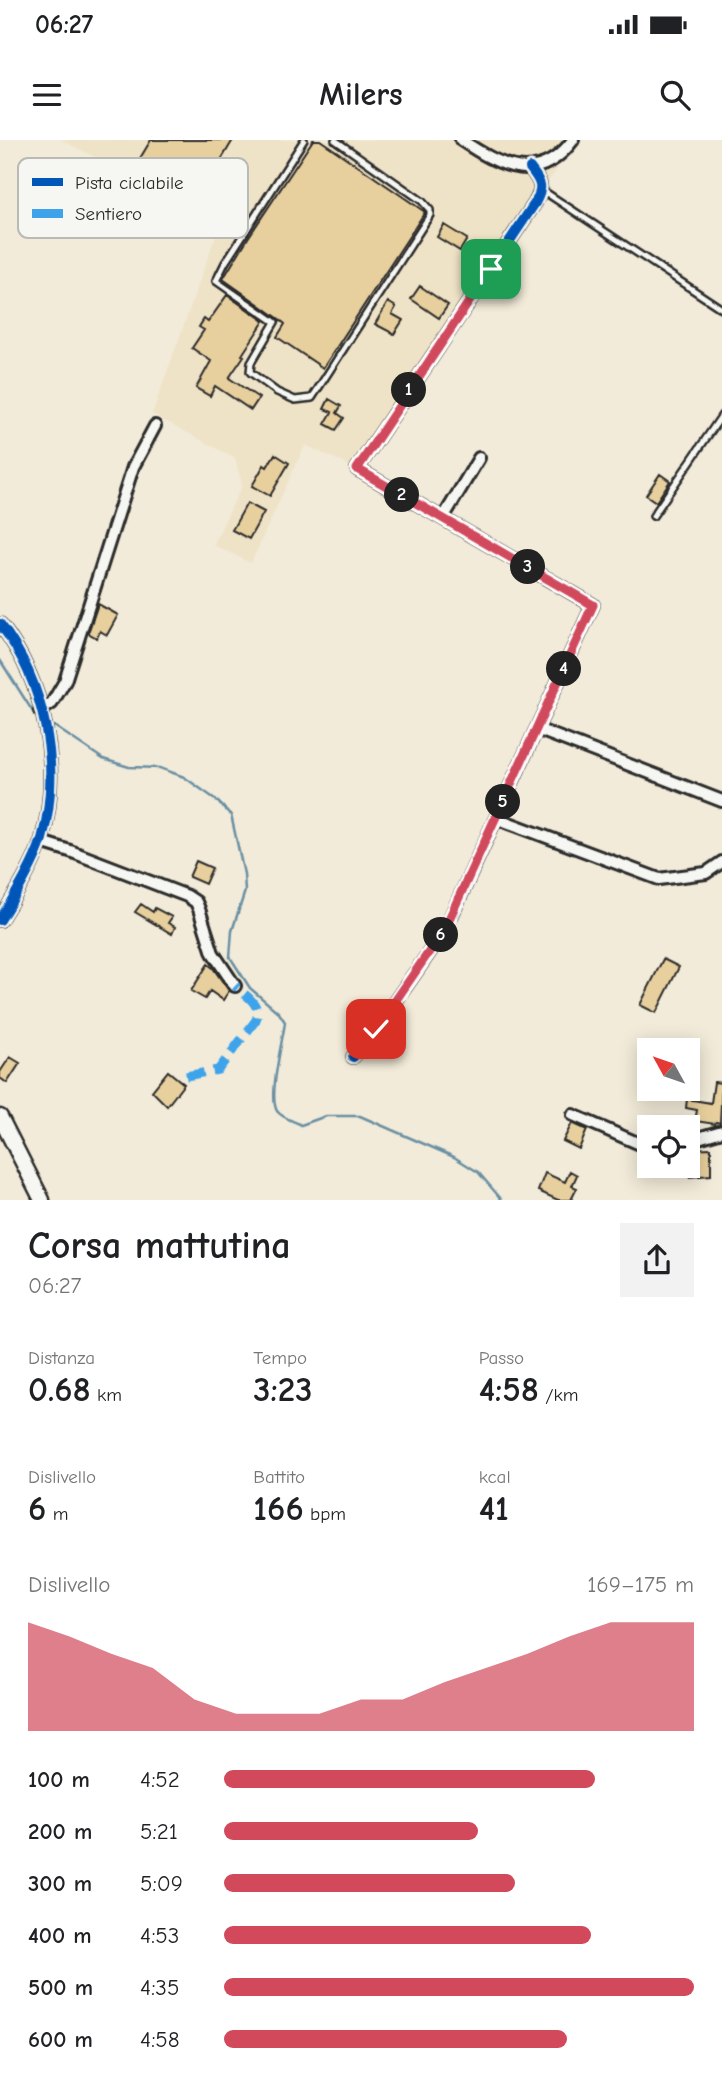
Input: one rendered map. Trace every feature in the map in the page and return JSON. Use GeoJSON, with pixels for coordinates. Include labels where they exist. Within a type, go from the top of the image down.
{"type":"FeatureCollection","features":[{"type":"Feature","properties":{"kind":"street"},"geometry":{"type":"LineString","coordinates":[[461,140],[503,166],[530,168],[544,165],[573,140]]}},
{"type":"Feature","properties":{"kind":"street"},"geometry":{"type":"LineString","coordinates":[[353,1057],[376,1029],[444,930],[593,605],[357,469],[542,190],[541,182],[530,168]]}},
{"type":"Feature","properties":{"kind":"street"},"geometry":{"type":"LineString","coordinates":[[42,716],[65,681],[133,467],[155,426]]}},
{"type":"Feature","properties":{"kind":"street"},"geometry":{"type":"LineString","coordinates":[[443,518],[479,458]]}},
{"type":"Feature","properties":{"kind":"street"},"geometry":{"type":"LineString","coordinates":[[0,624],[26,662],[48,738],[50,772],[48,814],[41,842],[0,920]]}},
{"type":"Feature","properties":{"kind":"street"},"geometry":{"type":"LineString","coordinates":[[537,729],[722,801]]}},
{"type":"Feature","properties":{"kind":"street"},"geometry":{"type":"LineString","coordinates":[[496,818],[659,879],[706,873],[722,862]]}},
{"type":"Feature","properties":{"kind":"street"},"geometry":{"type":"LineString","coordinates":[[41,842],[187,896],[195,902],[213,953],[235,986]]}},
{"type":"Feature","properties":{"kind":"street"},"geometry":{"type":"LineString","coordinates":[[573,1115],[637,1143]]}},
{"type":"Feature","properties":{"kind":"street"},"geometry":{"type":"LineString","coordinates":[[0,1117],[42,1200]]}},
{"type":"Feature","properties":{"kind":"street"},"geometry":{"type":"LineString","coordinates":[[700,1137],[722,1131]]}},
{"type":"Feature","properties":{"kind":"lane"},"geometry":{"type":"LineString","coordinates":[[248,227],[304,140]]}},
{"type":"Feature","properties":{"kind":"lane"},"geometry":{"type":"LineString","coordinates":[[241,238],[216,281],[275,322],[251,363],[250,372],[277,392],[295,400],[312,398],[430,215],[430,210],[422,201],[335,140]]}},
{"type":"Feature","properties":{"kind":"lane"},"geometry":{"type":"LineString","coordinates":[[542,190],[722,309]]}},
{"type":"Feature","properties":{"kind":"lane"},"geometry":{"type":"LineString","coordinates":[[653,516],[722,415]]}},
{"type":"Feature","properties":{"kind":"shaded area"},"geometry":{"type":"Polygon","coordinates":[[[61,140],[578,140],[357,469],[305,445],[251,563],[213,545],[242,485],[235,458],[152,414],[215,238],[248,238],[248,158],[97,158],[61,140]]]}},
{"type":"Feature","properties":{"kind":"building"},"geometry":{"type":"Polygon","coordinates":[[[151,140],[233,140],[222,158],[140,158],[151,140]]]}},
{"type":"Feature","properties":{"kind":"building"},"geometry":{"type":"Polygon","coordinates":[[[313,140],[320,140],[425,212],[323,368],[277,337],[285,324],[223,279],[313,140]]]}},
{"type":"Feature","properties":{"kind":"building"},"geometry":{"type":"Polygon","coordinates":[[[444,225],[467,239],[460,251],[437,237],[444,225]]]}},
{"type":"Feature","properties":{"kind":"building"},"geometry":{"type":"Polygon","coordinates":[[[420,286],[448,305],[439,318],[411,299],[420,286]]]}},
{"type":"Feature","properties":{"kind":"building"},"geometry":{"type":"Polygon","coordinates":[[[227,295],[264,321],[229,378],[259,398],[251,410],[215,386],[210,396],[196,388],[211,361],[192,348],[204,330],[199,327],[204,319],[208,322],[227,295]]]}},
{"type":"Feature","properties":{"kind":"building"},"geometry":{"type":"Polygon","coordinates":[[[388,302],[396,307],[392,314],[403,320],[394,334],[375,324],[388,302]]]}},
{"type":"Feature","properties":{"kind":"building"},"geometry":{"type":"Polygon","coordinates":[[[329,399],[341,406],[337,413],[344,418],[336,430],[325,424],[332,412],[324,409],[329,399]]]}},
{"type":"Feature","properties":{"kind":"building"},"geometry":{"type":"Polygon","coordinates":[[[275,454],[289,463],[270,496],[252,486],[264,465],[267,467],[275,454]]]}},
{"type":"Feature","properties":{"kind":"building"},"geometry":{"type":"Polygon","coordinates":[[[660,474],[670,481],[656,502],[646,495],[660,474]]]}},
{"type":"Feature","properties":{"kind":"building"},"geometry":{"type":"Polygon","coordinates":[[[247,503],[264,512],[249,539],[232,530],[247,503]]]}},
{"type":"Feature","properties":{"kind":"building"},"geometry":{"type":"Polygon","coordinates":[[[98,604],[118,615],[107,635],[100,631],[97,638],[88,633],[98,604]]]}},
{"type":"Feature","properties":{"kind":"building"},"geometry":{"type":"Polygon","coordinates":[[[196,861],[212,868],[205,884],[189,877],[196,861]]]}},
{"type":"Feature","properties":{"kind":"building"},"geometry":{"type":"Polygon","coordinates":[[[141,904],[153,912],[155,908],[172,917],[168,923],[175,927],[172,934],[135,912],[141,904]]]}},
{"type":"Feature","properties":{"kind":"building"},"geometry":{"type":"Polygon","coordinates":[[[663,959],[679,967],[656,1013],[640,1005],[663,959]]]}},
{"type":"Feature","properties":{"kind":"building"},"geometry":{"type":"Polygon","coordinates":[[[208,964],[229,991],[223,1000],[210,991],[205,999],[191,991],[208,964]]]}},
{"type":"Feature","properties":{"kind":"building"},"geometry":{"type":"Polygon","coordinates":[[[10,1057],[20,1063],[7,1083],[0,1078],[0,1072],[10,1057]]]}},
{"type":"Feature","properties":{"kind":"building"},"geometry":{"type":"Polygon","coordinates":[[[168,1071],[184,1084],[167,1106],[152,1091],[168,1071]]]}},
{"type":"Feature","properties":{"kind":"building"},"geometry":{"type":"Polygon","coordinates":[[[714,1082],[722,1083],[720,1123],[700,1122],[700,1115],[696,1115],[697,1110],[686,1108],[687,1101],[711,1103],[714,1082]]]}},
{"type":"Feature","properties":{"kind":"building"},"geometry":{"type":"Polygon","coordinates":[[[572,1123],[587,1130],[579,1149],[563,1141],[572,1123]]]}},
{"type":"Feature","properties":{"kind":"building"},"geometry":{"type":"Polygon","coordinates":[[[700,1148],[711,1148],[711,1175],[700,1176],[700,1148]]]}},
{"type":"Feature","properties":{"kind":"building"},"geometry":{"type":"Polygon","coordinates":[[[570,1171],[577,1175],[572,1186],[577,1188],[571,1200],[558,1200],[538,1191],[545,1173],[565,1182],[570,1171]]]}},
{"type":"Feature","properties":{"kind":"waterway"},"geometry":{"type":"LineString","coordinates":[[0,660],[33,712],[39,717]]}},
{"type":"Feature","properties":{"kind":"waterway"},"geometry":{"type":"LineString","coordinates":[[48,722],[103,759],[129,767],[160,768],[184,777],[215,799],[231,815],[245,891],[232,931],[230,957],[250,988],[279,1013],[285,1022],[274,1093],[277,1111],[301,1125],[326,1116],[360,1116],[454,1157],[478,1172],[502,1200]]}},
{"type":"Feature","properties":{"kind":"marked path"},"geometry":{"type":"LineString","coordinates":[[186,1076],[218,1070],[256,1020],[255,1005],[235,986]]}},
{"type":"Feature","properties":{"kind":"cycle path"},"geometry":{"type":"LineString","coordinates":[[353,1057],[376,1029],[445,930],[593,605],[357,469],[535,203],[540,193],[540,185],[530,168]]}},
{"type":"Feature","properties":{"kind":"cycle path"},"geometry":{"type":"LineString","coordinates":[[0,624],[16,647],[38,699],[45,726],[50,783],[42,839],[23,881],[0,920]]}},
{"type":"Feature","properties":{"kind":"route"},"geometry":{"type":"LineString","coordinates":[[376,1029],[444,930],[593,605],[357,469],[491,269]]}}]}
